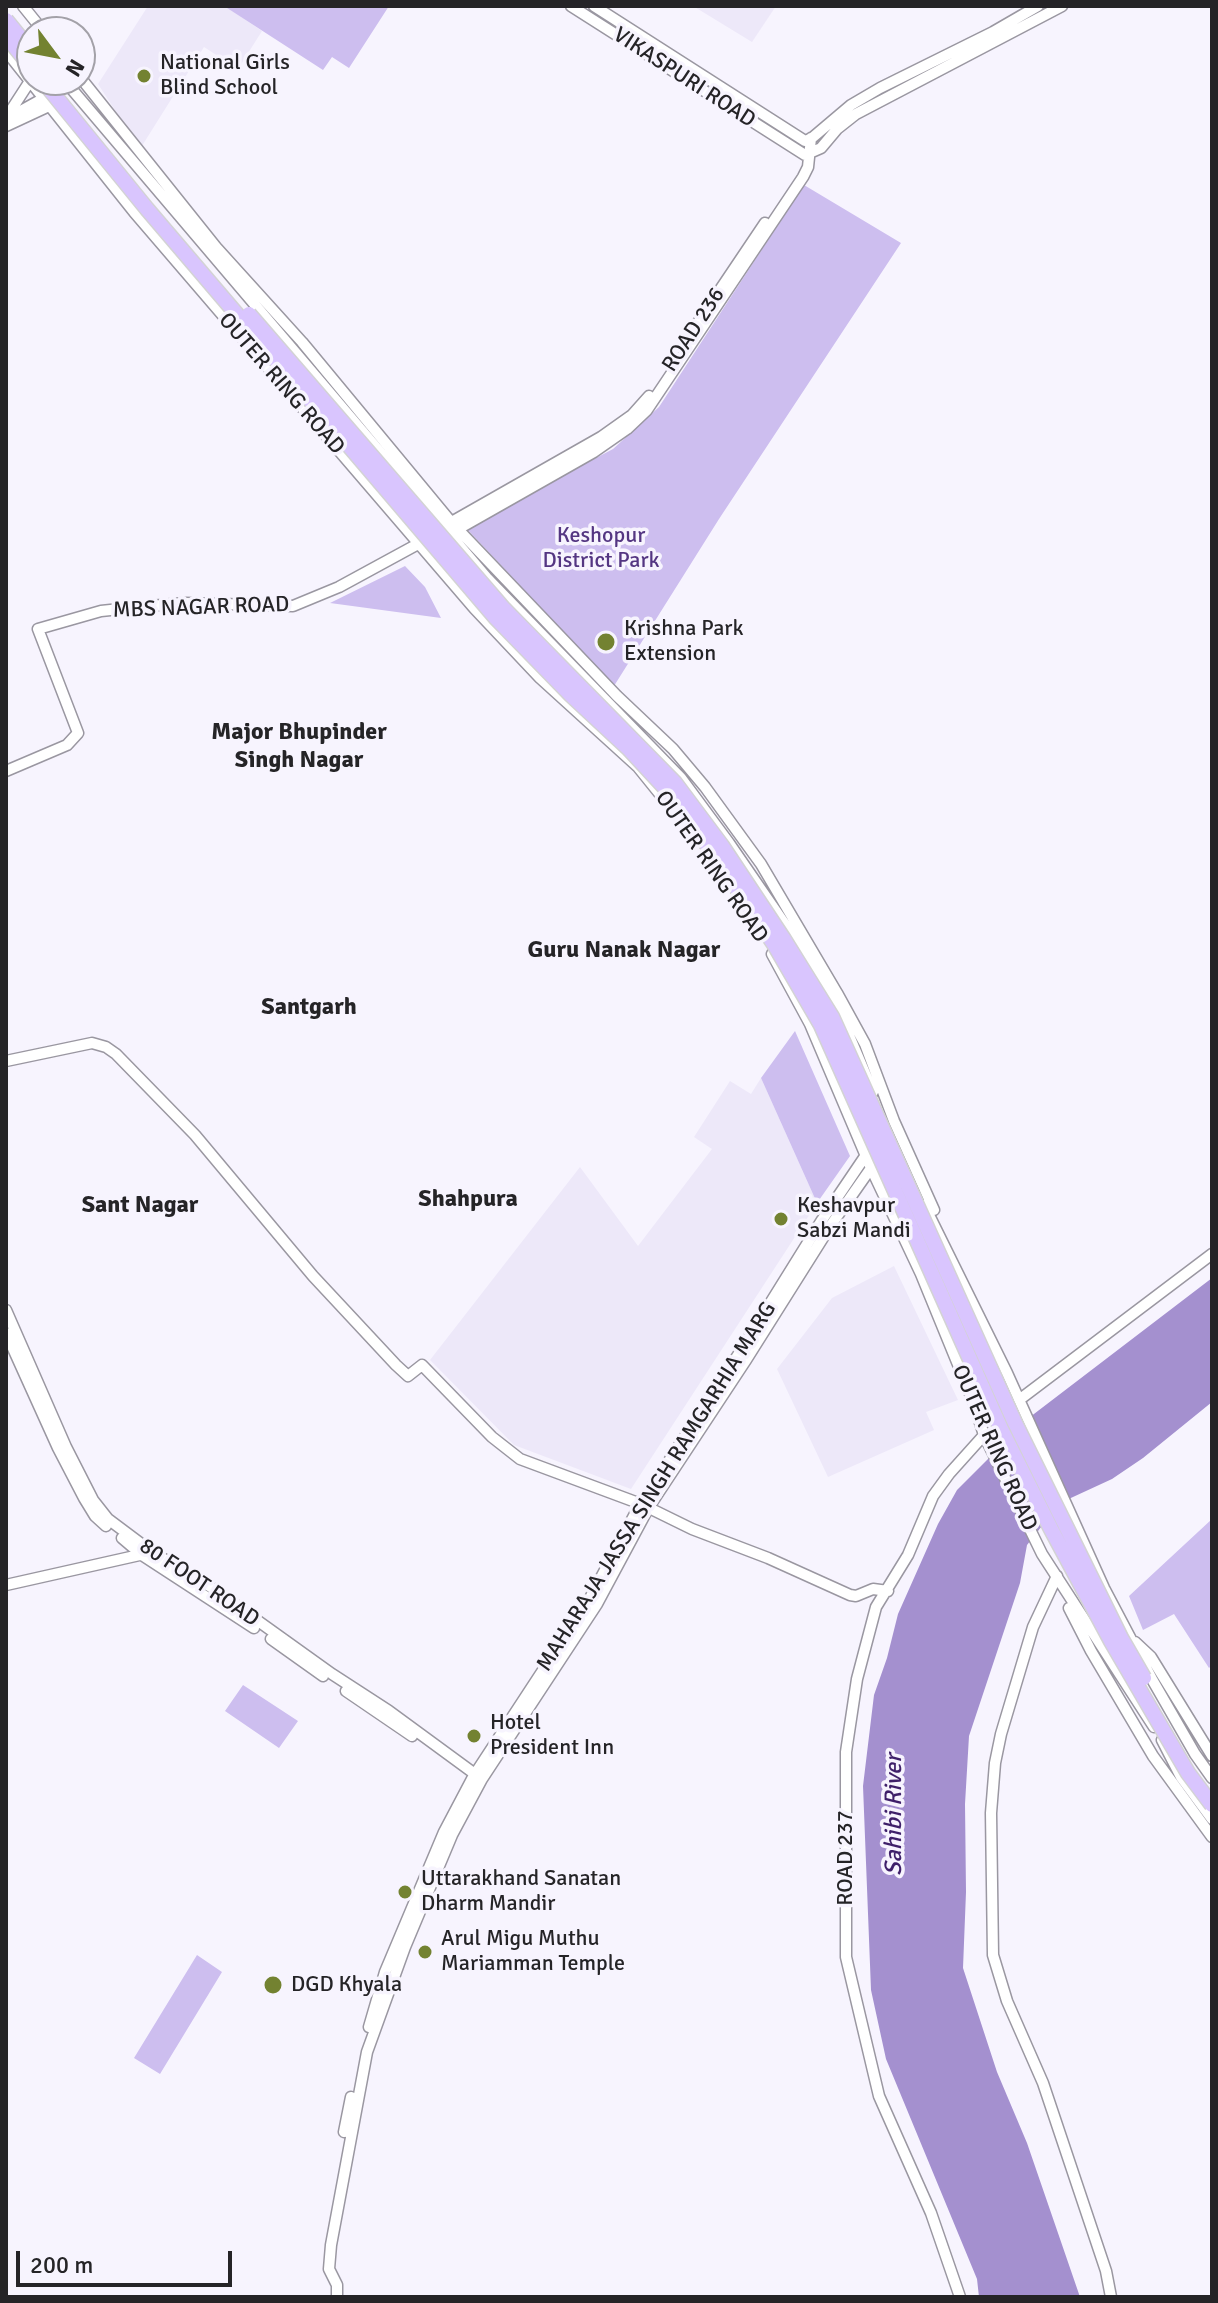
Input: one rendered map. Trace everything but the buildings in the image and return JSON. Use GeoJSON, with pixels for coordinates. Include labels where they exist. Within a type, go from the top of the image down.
{"type":"FeatureCollection","features":[{"type":"Feature","properties":{"kind":"main road","name":"OUTER RING ROAD"},"geometry":{"type":"LineString","coordinates":[[52,96],[495,617],[667,790],[713,853],[774,944],[821,1025],[1023,1473],[1111,1641],[1188,1773],[1212,1805]]}},
{"type":"Feature","properties":{"kind":"main road","name":"OUTER RING ROAD"},"geometry":{"type":"LineString","coordinates":[[67,96],[153,203],[504,609],[646,751],[675,783],[722,846],[832,1017],[1015,1423],[1108,1612],[1197,1769],[1212,1789]]}},
{"type":"Feature","properties":{"kind":"street","name":"VIKASPURI ROAD"},"geometry":{"type":"LineString","coordinates":[[571,6],[804,154]]}},
{"type":"Feature","properties":{"kind":"street","name":"VIKASPURI ROAD"},"geometry":{"type":"LineString","coordinates":[[594,6],[805,139]]}},
{"type":"Feature","properties":{"kind":"street"},"geometry":{"type":"LineString","coordinates":[[805,139],[860,99],[1038,6]]}},
{"type":"Feature","properties":{"kind":"street"},"geometry":{"type":"LineString","coordinates":[[804,154],[821,148],[837,129],[856,114],[1062,6]]}},
{"type":"Feature","properties":{"kind":"street"},"geometry":{"type":"LineString","coordinates":[[6,118],[21,96]]}},
{"type":"Feature","properties":{"kind":"street","name":"OUTER RING ROAD"},"geometry":{"type":"LineString","coordinates":[[43,96],[134,212],[455,586],[554,698],[638,767],[720,873],[810,1024],[944,1331],[986,1439],[1042,1554],[1157,1732],[1181,1777],[1212,1819]]}},
{"type":"Feature","properties":{"kind":"street","name":"OUTER RING ROAD"},"geometry":{"type":"LineString","coordinates":[[76,96],[383,458],[450,528],[478,568],[681,778],[791,933],[839,1012],[929,1215],[1027,1415],[1104,1588],[1195,1754],[1212,1778]]}},
{"type":"Feature","properties":{"kind":"street"},"geometry":{"type":"LineString","coordinates":[[95,96],[216,247],[302,342],[450,528],[673,749],[705,787],[761,864],[865,1044],[962,1284]]}},
{"type":"Feature","properties":{"kind":"street"},"geometry":{"type":"LineString","coordinates":[[6,118],[46,102]]}},
{"type":"Feature","properties":{"kind":"street"},"geometry":{"type":"LineString","coordinates":[[6,126],[46,102]]}},
{"type":"Feature","properties":{"kind":"street"},"geometry":{"type":"LineString","coordinates":[[66,127],[87,110]]}},
{"type":"Feature","properties":{"kind":"street"},"geometry":{"type":"LineString","coordinates":[[85,151],[107,132]]}},
{"type":"Feature","properties":{"kind":"street","name":"ROAD 236"},"geometry":{"type":"LineString","coordinates":[[450,528],[532,475],[588,450],[632,415],[656,388],[788,189],[804,154],[805,139]]}},
{"type":"Feature","properties":{"kind":"street"},"geometry":{"type":"LineString","coordinates":[[450,528],[588,450]]}},
{"type":"Feature","properties":{"kind":"street"},"geometry":{"type":"LineString","coordinates":[[361,476],[383,458]]}},
{"type":"Feature","properties":{"kind":"street","name":"MBS NAGAR ROAD"},"geometry":{"type":"LineString","coordinates":[[6,771],[67,745],[78,733],[38,629],[101,611],[185,603],[293,606],[339,587],[403,553],[417,542]]}},
{"type":"Feature","properties":{"kind":"street"},"geometry":{"type":"LineString","coordinates":[[455,586],[478,568]]}},
{"type":"Feature","properties":{"kind":"street"},"geometry":{"type":"LineString","coordinates":[[6,1061],[76,1044],[92,1043],[106,1047],[195,1135],[313,1276],[408,1376],[422,1365],[492,1437],[520,1459],[645,1506],[850,1595],[856,1596],[873,1589],[888,1591]]}},
{"type":"Feature","properties":{"kind":"street"},"geometry":{"type":"LineString","coordinates":[[830,1071],[859,1059]]}},
{"type":"Feature","properties":{"kind":"street","name":"MAHARAJA JASSA SINGH RAMGARHIA MARG"},"geometry":{"type":"LineString","coordinates":[[337,2297],[337,2285],[329,2269],[341,2193],[338,2181],[347,2116],[385,1972],[444,1832],[593,1602],[645,1506],[742,1358],[866,1155]]}},
{"type":"Feature","properties":{"kind":"street","name":"MAHARAJA JASSA SINGH RAMGARHIA MARG"},"geometry":{"type":"LineString","coordinates":[[826,1222],[871,1168]]}},
{"type":"Feature","properties":{"kind":"street"},"geometry":{"type":"LineString","coordinates":[[899,1228],[929,1215]]}},
{"type":"Feature","properties":{"kind":"street"},"geometry":{"type":"LineString","coordinates":[[1019,1400],[1212,1254]]}},
{"type":"Feature","properties":{"kind":"street","name":"80 FOOT ROAD"},"geometry":{"type":"LineString","coordinates":[[6,1310],[65,1445],[93,1500],[108,1519],[147,1554]]}},
{"type":"Feature","properties":{"kind":"street","name":"80 FOOT ROAD"},"geometry":{"type":"LineString","coordinates":[[6,1333],[58,1448],[95,1516],[477,1778]]}},
{"type":"Feature","properties":{"kind":"street","name":"ROAD 237"},"geometry":{"type":"LineString","coordinates":[[960,2297],[931,2213],[879,2096],[846,1957],[846,1752],[857,1679],[876,1607],[908,1555],[933,1496],[949,1474],[986,1439]]}},
{"type":"Feature","properties":{"kind":"street"},"geometry":{"type":"LineString","coordinates":[[6,1585],[147,1554]]}},
{"type":"Feature","properties":{"kind":"street"},"geometry":{"type":"LineString","coordinates":[[1056,1578],[1091,1651],[1136,1729],[1212,1837]]}},
{"type":"Feature","properties":{"kind":"street"},"geometry":{"type":"LineString","coordinates":[[1056,1578],[1033,1627],[995,1763],[991,1813],[993,1955],[1007,2001],[1043,2083],[1106,2271],[1111,2297]]}},
{"type":"Feature","properties":{"kind":"street"},"geometry":{"type":"LineString","coordinates":[[1131,1640],[1151,1657],[1212,1756]]}},
{"type":"Feature","properties":{"kind":"shaded area","name":"National Girls Blind School"},"geometry":{"type":"Polygon","coordinates":[[[148,6],[225,6],[262,31],[238,69],[204,47],[140,149],[98,84],[148,6]]]}},
{"type":"Feature","properties":{"kind":"shaded area"},"geometry":{"type":"Polygon","coordinates":[[[693,6],[776,6],[752,42],[693,6]]]}},
{"type":"Feature","properties":{"kind":"shaded area","name":"Keshavpur Sabzi Mandi"},"geometry":{"type":"Polygon","coordinates":[[[761,1078],[817,1203],[631,1489],[514,1445],[430,1360],[580,1167],[638,1246],[712,1149],[694,1137],[730,1081],[751,1094],[761,1078]]]}},
{"type":"Feature","properties":{"kind":"shaded area"},"geometry":{"type":"Polygon","coordinates":[[[894,1266],[958,1400],[926,1412],[934,1430],[828,1477],[777,1369],[832,1298],[894,1266]]]}},
{"type":"Feature","properties":{"kind":"green space"},"geometry":{"type":"Polygon","coordinates":[[[224,6],[389,6],[349,68],[332,57],[323,70],[224,6]]]}},
{"type":"Feature","properties":{"kind":"green space","name":"Keshopur District Park"},"geometry":{"type":"Polygon","coordinates":[[[804,185],[901,243],[719,519],[614,686],[465,527],[613,449],[659,407],[804,185]]]}},
{"type":"Feature","properties":{"kind":"green space"},"geometry":{"type":"Polygon","coordinates":[[[405,566],[425,587],[441,618],[330,603],[405,566]]]}},
{"type":"Feature","properties":{"kind":"green space"},"geometry":{"type":"Polygon","coordinates":[[[795,1031],[850,1156],[817,1203],[761,1078],[795,1031]]]}},
{"type":"Feature","properties":{"kind":"green space"},"geometry":{"type":"Polygon","coordinates":[[[1212,1519],[1212,1665],[1209,1668],[1174,1614],[1143,1630],[1129,1596],[1212,1519]]]}},
{"type":"Feature","properties":{"kind":"green space"},"geometry":{"type":"Polygon","coordinates":[[[243,1685],[298,1721],[279,1748],[225,1711],[243,1685]]]}},
{"type":"Feature","properties":{"kind":"green space"},"geometry":{"type":"Polygon","coordinates":[[[197,1955],[222,1972],[160,2074],[134,2058],[197,1955]]]}},
{"type":"Feature","properties":{"kind":"water","name":"Sahibi River"},"geometry":{"type":"Polygon","coordinates":[[[1212,1278],[1212,1402],[1112,1479],[1060,1503],[1027,1545],[1020,1583],[969,1736],[963,1968],[997,2072],[1027,2143],[1080,2297],[979,2297],[977,2279],[886,2059],[871,1990],[863,1786],[874,1695],[898,1614],[938,1524],[957,1490],[1030,1417],[1212,1278]]]}},
{"type":"Feature","properties":{"kind":"place","name":"National Girls Blind School"},"geometry":{"type":"Point","coordinates":[144,76]}},
{"type":"Feature","properties":{"kind":"place","name":"Krishna Park Extension"},"geometry":{"type":"Point","coordinates":[606,642]}},
{"type":"Feature","properties":{"kind":"place","name":"Keshavpur Sabzi Mandi"},"geometry":{"type":"Point","coordinates":[781,1219]}},
{"type":"Feature","properties":{"kind":"place","name":"Hotel President Inn"},"geometry":{"type":"Point","coordinates":[474,1736]}},
{"type":"Feature","properties":{"kind":"place","name":"Uttarakhand Sanatan Dharm Mandir"},"geometry":{"type":"Point","coordinates":[405,1892]}},
{"type":"Feature","properties":{"kind":"place","name":"Arul Migu Muthu Mariamman Temple"},"geometry":{"type":"Point","coordinates":[425,1952]}},
{"type":"Feature","properties":{"kind":"place","name":"DGD Khyala"},"geometry":{"type":"Point","coordinates":[273,1985]}},
{"type":"Feature","properties":{"kind":"district","name":"Major Bhupinder Singh Nagar"},"geometry":{"type":"Point","coordinates":[299,747]}},
{"type":"Feature","properties":{"kind":"district","name":"Guru Nanak Nagar"},"geometry":{"type":"Point","coordinates":[624,951]}},
{"type":"Feature","properties":{"kind":"district","name":"Santgarh"},"geometry":{"type":"Point","coordinates":[309,1008]}},
{"type":"Feature","properties":{"kind":"district","name":"Shahpura"},"geometry":{"type":"Point","coordinates":[468,1200]}},
{"type":"Feature","properties":{"kind":"district","name":"Sant Nagar"},"geometry":{"type":"Point","coordinates":[140,1206]}}]}
